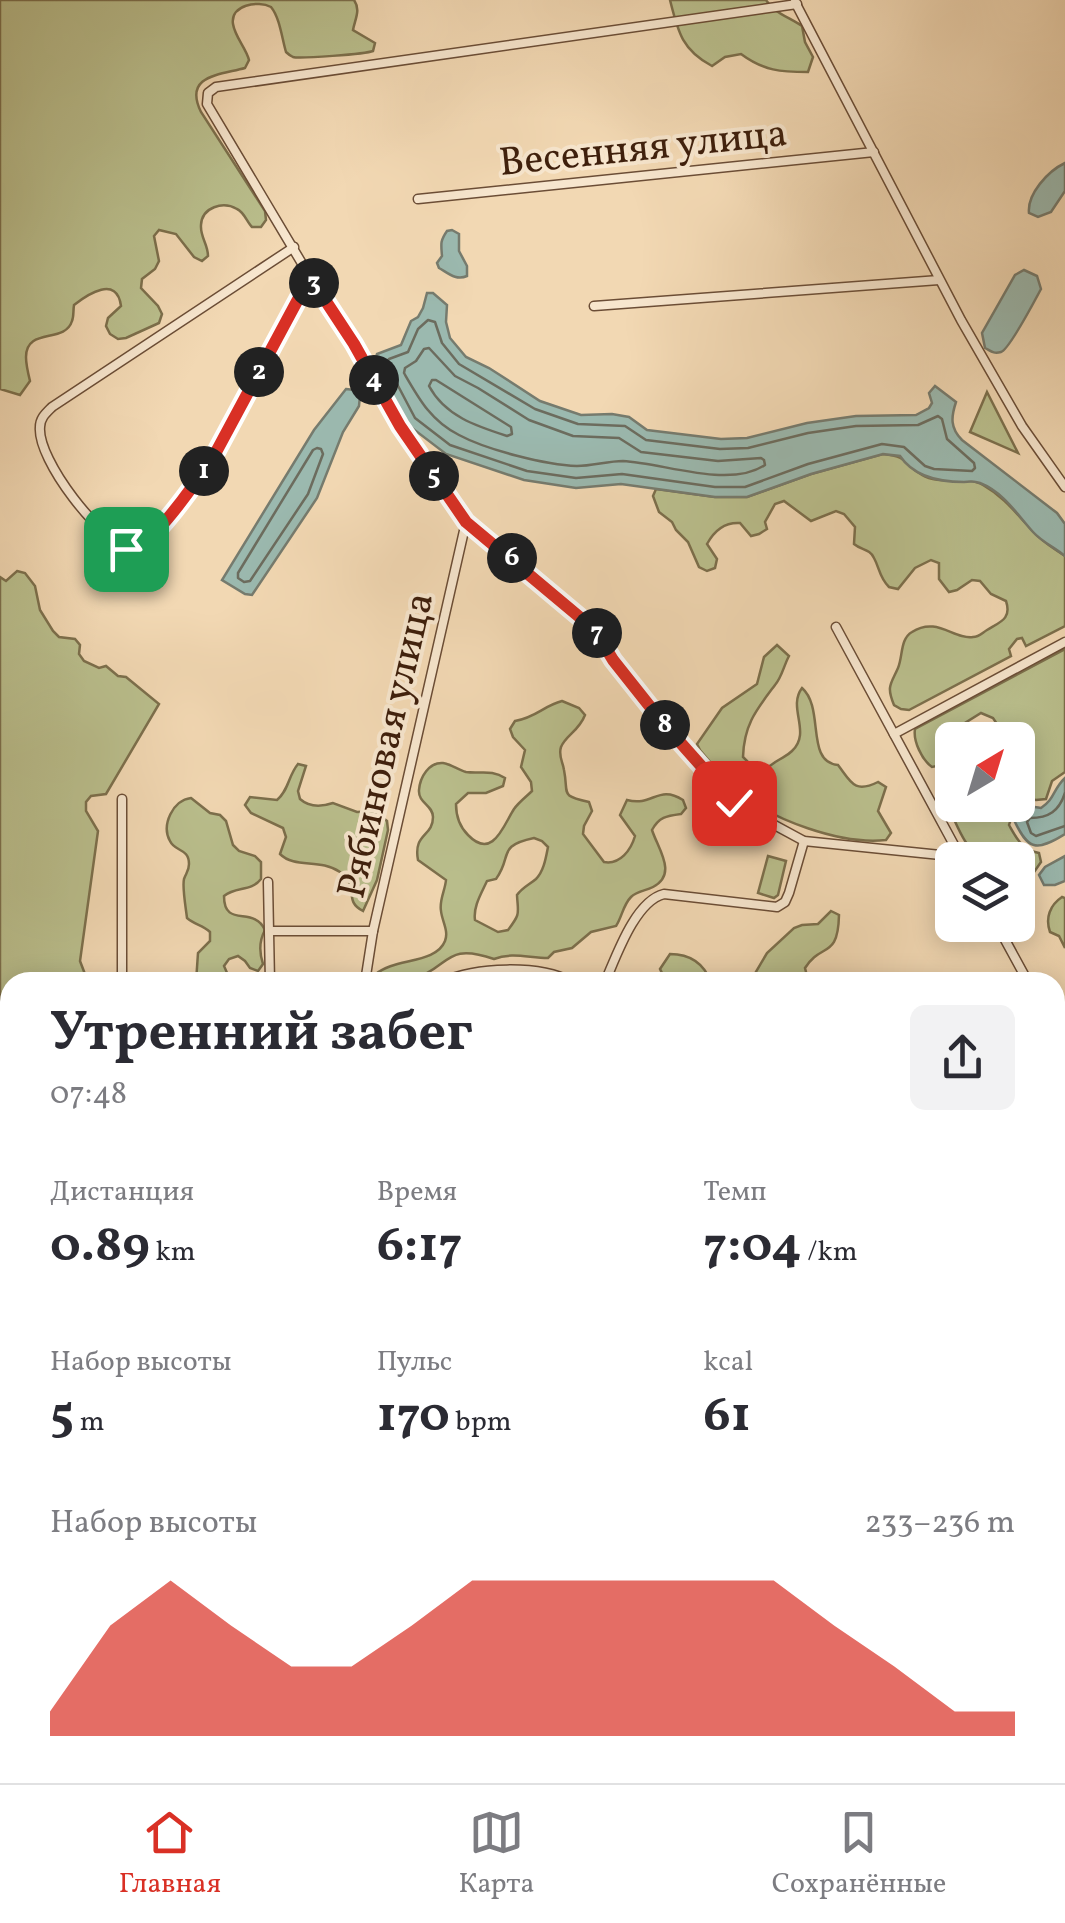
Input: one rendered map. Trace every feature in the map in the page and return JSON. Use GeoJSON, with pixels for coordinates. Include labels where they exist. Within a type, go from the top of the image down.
{"type":"FeatureCollection","features":[{"type":"Feature","properties":{"kind":"street"},"geometry":{"type":"LineString","coordinates":[[935,855],[804,841],[734,803],[663,723],[613,660],[595,630],[466,522],[400,426],[354,344],[310,277],[207,104],[208,93],[216,87],[796,2],[939,280],[1022,426],[1065,486]]}},
{"type":"Feature","properties":{"kind":"street","name":"Весенняя улица"},"geometry":{"type":"LineString","coordinates":[[418,199],[874,152]]}},
{"type":"Feature","properties":{"kind":"street"},"geometry":{"type":"LineString","coordinates":[[294,247],[52,407],[41,420],[42,441],[71,496],[119,546],[132,550],[143,545],[199,478],[310,277]]}},
{"type":"Feature","properties":{"kind":"street"},"geometry":{"type":"LineString","coordinates":[[594,306],[939,280]]}},
{"type":"Feature","properties":{"kind":"street","name":"Рябиновая улица"},"geometry":{"type":"LineString","coordinates":[[367,972],[466,522]]}},
{"type":"Feature","properties":{"kind":"street"},"geometry":{"type":"LineString","coordinates":[[836,627],[952,842]]}},
{"type":"Feature","properties":{"kind":"street"},"geometry":{"type":"LineString","coordinates":[[894,734],[1065,642]]}},
{"type":"Feature","properties":{"kind":"street"},"geometry":{"type":"LineString","coordinates":[[122,799],[122,972]]}},
{"type":"Feature","properties":{"kind":"street"},"geometry":{"type":"LineString","coordinates":[[609,972],[639,914],[655,897],[664,894],[776,907],[785,902],[804,841]]}},
{"type":"Feature","properties":{"kind":"street"},"geometry":{"type":"LineString","coordinates":[[268,882],[270,972]]}},
{"type":"Feature","properties":{"kind":"street"},"geometry":{"type":"LineString","coordinates":[[269,931],[373,931]]}},
{"type":"Feature","properties":{"kind":"street"},"geometry":{"type":"LineString","coordinates":[[1006,942],[1023,972]]}},
{"type":"Feature","properties":{"kind":"street"},"geometry":{"type":"LineString","coordinates":[[474,972],[528,972]]}},
{"type":"Feature","properties":{"kind":"green space"},"geometry":{"type":"Polygon","coordinates":[[[0,0],[354,0],[357,11],[353,30],[375,43],[373,51],[368,52],[293,57],[286,52],[271,7],[252,4],[240,8],[233,24],[249,60],[245,68],[215,75],[200,84],[197,100],[265,211],[266,220],[261,227],[252,227],[242,212],[231,207],[209,210],[201,225],[208,256],[202,261],[176,234],[159,230],[154,236],[159,261],[142,279],[141,288],[158,306],[162,314],[159,323],[118,339],[106,326],[108,318],[121,306],[118,297],[108,289],[94,292],[74,305],[68,328],[32,342],[26,360],[30,381],[20,395],[0,389],[0,0]]]}},
{"type":"Feature","properties":{"kind":"green space"},"geometry":{"type":"Polygon","coordinates":[[[670,0],[766,0],[777,12],[802,26],[813,57],[808,72],[773,69],[741,54],[725,57],[712,66],[683,39],[670,0]]]}},
{"type":"Feature","properties":{"kind":"green space"},"geometry":{"type":"Polygon","coordinates":[[[987,392],[1018,453],[970,432],[987,392]]]}},
{"type":"Feature","properties":{"kind":"green space"},"geometry":{"type":"Polygon","coordinates":[[[883,454],[902,459],[929,478],[983,485],[1065,556],[1065,626],[1026,646],[1022,638],[1017,639],[1009,649],[1011,656],[909,710],[894,705],[890,689],[908,635],[929,626],[966,637],[977,636],[1004,619],[1006,601],[991,594],[980,581],[972,580],[949,592],[939,579],[939,563],[931,560],[915,568],[898,589],[889,587],[872,555],[854,544],[855,527],[844,514],[836,511],[811,521],[784,501],[775,504],[765,522],[767,529],[759,534],[751,536],[740,523],[717,531],[707,544],[717,559],[715,568],[707,571],[699,567],[688,542],[672,522],[659,512],[653,496],[656,489],[747,497],[883,454]]]}},
{"type":"Feature","properties":{"kind":"green space"},"geometry":{"type":"Polygon","coordinates":[[[17,571],[25,573],[35,586],[40,610],[59,637],[75,639],[84,661],[99,668],[106,666],[126,677],[159,704],[106,794],[91,796],[86,802],[86,811],[98,831],[80,961],[84,972],[0,972],[0,577],[6,581],[17,571]]]}},
{"type":"Feature","properties":{"kind":"green space"},"geometry":{"type":"Polygon","coordinates":[[[777,645],[789,656],[753,718],[743,757],[755,769],[762,769],[798,744],[797,704],[802,688],[813,708],[822,755],[858,786],[878,782],[886,787],[878,811],[891,833],[886,840],[828,834],[769,812],[737,791],[700,750],[697,744],[722,708],[757,684],[764,657],[777,645]]]}},
{"type":"Feature","properties":{"kind":"green space"},"geometry":{"type":"Polygon","coordinates":[[[1065,649],[1065,772],[1052,781],[1046,799],[1035,800],[1035,722],[996,722],[981,713],[967,722],[935,722],[932,767],[919,750],[915,729],[1065,649]]]}},
{"type":"Feature","properties":{"kind":"green space"},"geometry":{"type":"Polygon","coordinates":[[[562,701],[585,715],[563,743],[560,756],[567,793],[589,802],[592,811],[583,834],[604,862],[620,859],[635,836],[620,815],[627,800],[643,801],[667,794],[683,800],[686,808],[681,814],[664,818],[652,830],[664,861],[660,882],[631,897],[616,926],[591,932],[572,948],[554,952],[548,958],[494,959],[466,953],[457,954],[429,972],[379,972],[433,954],[446,937],[441,907],[446,880],[418,860],[418,845],[433,817],[419,794],[423,775],[433,765],[443,763],[466,772],[505,778],[503,786],[486,793],[468,793],[456,804],[459,821],[468,835],[477,842],[491,842],[516,806],[532,791],[521,767],[525,750],[510,729],[515,721],[562,701]],[[534,838],[510,848],[496,879],[487,881],[476,905],[475,920],[498,932],[508,930],[518,913],[517,895],[536,879],[548,847],[534,838]]]}},
{"type":"Feature","properties":{"kind":"green space"},"geometry":{"type":"Polygon","coordinates":[[[298,764],[306,766],[298,791],[304,802],[315,806],[333,803],[357,812],[374,811],[387,821],[377,880],[363,911],[354,902],[350,883],[340,872],[324,865],[286,859],[280,854],[286,837],[283,828],[251,813],[245,805],[250,797],[277,800],[298,764]]]}},
{"type":"Feature","properties":{"kind":"green space"},"geometry":{"type":"Polygon","coordinates":[[[191,798],[210,813],[220,815],[226,821],[233,845],[261,862],[261,879],[257,883],[224,896],[229,912],[254,919],[265,930],[260,947],[263,964],[258,971],[238,956],[224,966],[227,972],[197,972],[198,953],[210,941],[210,932],[187,918],[184,883],[188,859],[172,844],[167,828],[174,808],[191,798]]]}},
{"type":"Feature","properties":{"kind":"green space"},"geometry":{"type":"Polygon","coordinates":[[[956,822],[1010,822],[1020,842],[966,842],[956,822]]]}},
{"type":"Feature","properties":{"kind":"green space"},"geometry":{"type":"Polygon","coordinates":[[[1035,852],[1039,853],[1041,862],[1035,871],[1035,852]]]}},
{"type":"Feature","properties":{"kind":"green space"},"geometry":{"type":"Polygon","coordinates":[[[768,856],[786,861],[774,898],[758,893],[768,856]]]}},
{"type":"Feature","properties":{"kind":"green space"},"geometry":{"type":"Polygon","coordinates":[[[1062,897],[1065,948],[1059,936],[1050,932],[1048,922],[1052,908],[1062,897]]]}},
{"type":"Feature","properties":{"kind":"green space"},"geometry":{"type":"Polygon","coordinates":[[[831,911],[839,915],[836,939],[811,960],[806,972],[756,972],[767,953],[794,928],[818,924],[831,911]]]}},
{"type":"Feature","properties":{"kind":"green space"},"geometry":{"type":"Polygon","coordinates":[[[670,954],[696,961],[706,972],[662,972],[670,954]]]}},
{"type":"Feature","properties":{"kind":"water"},"geometry":{"type":"Polygon","coordinates":[[[1065,163],[1065,191],[1051,212],[1038,217],[1029,213],[1031,198],[1040,184],[1065,163]]]}},
{"type":"Feature","properties":{"kind":"water"},"geometry":{"type":"Polygon","coordinates":[[[452,230],[459,234],[459,251],[467,266],[467,276],[449,274],[437,263],[442,256],[443,237],[452,230]]]}},
{"type":"Feature","properties":{"kind":"water"},"geometry":{"type":"Polygon","coordinates":[[[1024,270],[1037,276],[1041,289],[1010,343],[1001,352],[992,352],[985,348],[982,333],[1015,275],[1024,270]]]}},
{"type":"Feature","properties":{"kind":"water"},"geometry":{"type":"Polygon","coordinates":[[[427,293],[433,293],[447,305],[450,338],[466,357],[540,401],[581,415],[629,417],[647,430],[721,439],[747,438],[856,416],[916,415],[929,408],[929,393],[935,386],[956,402],[953,422],[962,440],[1057,513],[1065,524],[1065,556],[1036,535],[988,487],[928,477],[912,469],[900,456],[883,454],[747,497],[715,497],[621,484],[576,488],[524,480],[446,454],[408,425],[377,371],[375,360],[377,354],[401,345],[411,321],[423,308],[427,293]]]}},
{"type":"Feature","properties":{"kind":"water"},"geometry":{"type":"Polygon","coordinates":[[[346,389],[360,395],[359,406],[343,432],[317,498],[252,595],[245,594],[222,580],[314,430],[346,389]]]}},
{"type":"Feature","properties":{"kind":"water"},"geometry":{"type":"Polygon","coordinates":[[[1065,778],[1065,834],[1047,844],[1035,845],[1024,837],[1015,822],[1035,822],[1035,807],[1046,805],[1065,778]]]}},
{"type":"Feature","properties":{"kind":"water"},"geometry":{"type":"Polygon","coordinates":[[[1065,856],[1065,881],[1044,885],[1039,875],[1065,856]]]}},
{"type":"Feature","properties":{"kind":"route"},"geometry":{"type":"LineString","coordinates":[[126,549],[136,550],[148,540],[199,478],[310,277],[354,344],[400,426],[466,522],[595,630],[613,660],[663,723],[734,803]]}}]}
